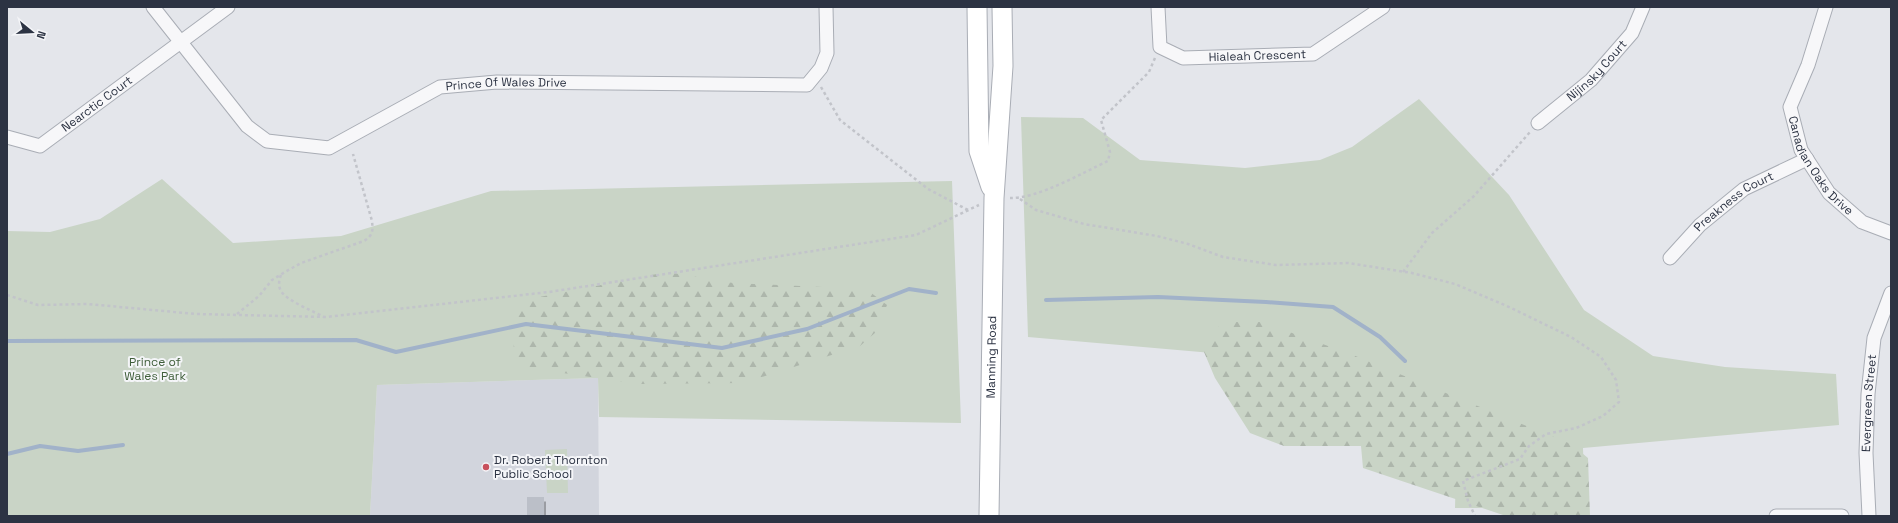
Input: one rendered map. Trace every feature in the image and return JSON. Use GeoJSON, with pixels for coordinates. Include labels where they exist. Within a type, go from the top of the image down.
{"type":"FeatureCollection","features":[{"type":"Feature","properties":{"kind":"main road","name":"Manning Road"},"geometry":{"type":"LineString","coordinates":[[977,7],[979,151],[994,198]]}},
{"type":"Feature","properties":{"kind":"main road","name":"Manning Road"},"geometry":{"type":"LineString","coordinates":[[989,516],[994,198],[1003,66],[1002,7]]}},
{"type":"Feature","properties":{"kind":"street","name":"Prince Of Wales Drive"},"geometry":{"type":"LineString","coordinates":[[153,7],[247,126],[267,141],[329,148],[440,87],[497,82],[807,85],[815,76]]}},
{"type":"Feature","properties":{"kind":"street"},"geometry":{"type":"LineString","coordinates":[[181,42],[228,7]]}},
{"type":"Feature","properties":{"kind":"street"},"geometry":{"type":"LineString","coordinates":[[815,76],[821,68],[827,53],[826,7]]}},
{"type":"Feature","properties":{"kind":"street"},"geometry":{"type":"LineString","coordinates":[[1158,7],[1160,47]]}},
{"type":"Feature","properties":{"kind":"street","name":"Hialeah Crescent"},"geometry":{"type":"LineString","coordinates":[[1160,47],[1183,58],[1313,54],[1383,7]]}},
{"type":"Feature","properties":{"kind":"street","name":"Nijinsky Court"},"geometry":{"type":"LineString","coordinates":[[1538,123],[1592,80],[1632,34],[1643,7]]}},
{"type":"Feature","properties":{"kind":"street","name":"Canadian Oaks Drive"},"geometry":{"type":"LineString","coordinates":[[1826,7],[1808,65],[1790,107],[1801,150],[1829,193],[1862,222],[1891,233]]}},
{"type":"Feature","properties":{"kind":"street","name":"Nearctic Court"},"geometry":{"type":"LineString","coordinates":[[7,138],[40,146],[181,42]]}},
{"type":"Feature","properties":{"kind":"street","name":"Preakness Court"},"geometry":{"type":"LineString","coordinates":[[1670,258],[1700,225],[1744,189],[1807,159]]}},
{"type":"Feature","properties":{"kind":"street","name":"Evergreen Street"},"geometry":{"type":"LineString","coordinates":[[1869,516],[1866,453],[1870,370],[1874,338],[1891,293]]}},
{"type":"Feature","properties":{"kind":"street"},"geometry":{"type":"LineString","coordinates":[[1776,516],[1842,516]]}},
{"type":"Feature","properties":{"kind":"path"},"geometry":{"type":"LineString","coordinates":[[7,295],[38,305],[88,304],[196,314],[326,317],[549,292],[916,235],[994,198],[1020,199],[1057,185],[1108,161],[1110,152],[1101,120],[1149,72],[1160,47]]}},
{"type":"Feature","properties":{"kind":"path"},"geometry":{"type":"LineString","coordinates":[[815,76],[840,120],[928,189],[968,210]]}},
{"type":"Feature","properties":{"kind":"path"},"geometry":{"type":"LineString","coordinates":[[1403,272],[1432,233],[1474,196],[1538,123]]}},
{"type":"Feature","properties":{"kind":"path"},"geometry":{"type":"LineString","coordinates":[[236,315],[281,275],[301,264],[364,241],[371,237],[373,230],[372,221],[353,154]]}},
{"type":"Feature","properties":{"kind":"path"},"geometry":{"type":"LineString","coordinates":[[1020,199],[1036,210],[1084,224],[1157,236],[1188,244],[1223,257],[1276,265],[1348,263],[1403,272],[1455,284],[1571,336],[1601,357],[1616,380],[1619,402],[1603,416],[1576,428],[1546,434],[1529,446],[1520,459],[1463,481],[1468,501],[1475,516]]}},
{"type":"Feature","properties":{"kind":"path"},"geometry":{"type":"LineString","coordinates":[[281,275],[279,281],[281,290],[290,299],[326,317]]}},
{"type":"Feature","properties":{"kind":"shaded area","name":"Dr. Robert Thornton Public School"},"geometry":{"type":"Polygon","coordinates":[[[598,378],[599,516],[370,516],[377,385],[598,378]]]}},
{"type":"Feature","properties":{"kind":"green space"},"geometry":{"type":"Polygon","coordinates":[[[1419,99],[1509,195],[1584,310],[1653,356],[1725,367],[1836,374],[1839,425],[1583,448],[1585,508],[1455,508],[1457,427],[1235,355],[1028,337],[1021,117],[1083,118],[1140,160],[1245,168],[1320,160],[1352,147],[1419,99]]]}},
{"type":"Feature","properties":{"kind":"green space","name":"Prince of Wales Park"},"geometry":{"type":"Polygon","coordinates":[[[162,179],[233,243],[341,236],[491,191],[952,181],[961,423],[599,417],[598,378],[377,385],[370,516],[7,516],[7,231],[50,232],[100,219],[162,179]]]}},
{"type":"Feature","properties":{"kind":"green space"},"geometry":{"type":"Polygon","coordinates":[[[667,272],[733,283],[866,289],[887,305],[876,332],[860,346],[743,383],[638,384],[515,366],[513,335],[519,301],[667,272]]]}},
{"type":"Feature","properties":{"kind":"green space"},"geometry":{"type":"Polygon","coordinates":[[[1221,322],[1262,322],[1353,355],[1571,444],[1588,458],[1590,516],[1506,516],[1363,468],[1361,446],[1284,446],[1250,433],[1215,378],[1204,352],[1221,322]]]}},
{"type":"Feature","properties":{"kind":"green space"},"geometry":{"type":"Polygon","coordinates":[[[567,449],[568,493],[547,493],[545,450],[567,449]]]}},
{"type":"Feature","properties":{"kind":"building"},"geometry":{"type":"Polygon","coordinates":[[[527,497],[544,497],[544,516],[527,516],[527,497]]]}},
{"type":"Feature","properties":{"kind":"waterway"},"geometry":{"type":"LineString","coordinates":[[7,341],[356,340],[396,352],[526,324],[722,348],[807,329],[909,289],[936,293]]}},
{"type":"Feature","properties":{"kind":"waterway"},"geometry":{"type":"LineString","coordinates":[[1046,300],[1158,297],[1333,307],[1380,337],[1405,361]]}},
{"type":"Feature","properties":{"kind":"waterway"},"geometry":{"type":"LineString","coordinates":[[7,454],[40,446],[78,451],[123,445]]}},
{"type":"Feature","properties":{"kind":"place","name":"Dr. Robert Thornton Public School"},"geometry":{"type":"Point","coordinates":[486,467]}}]}
